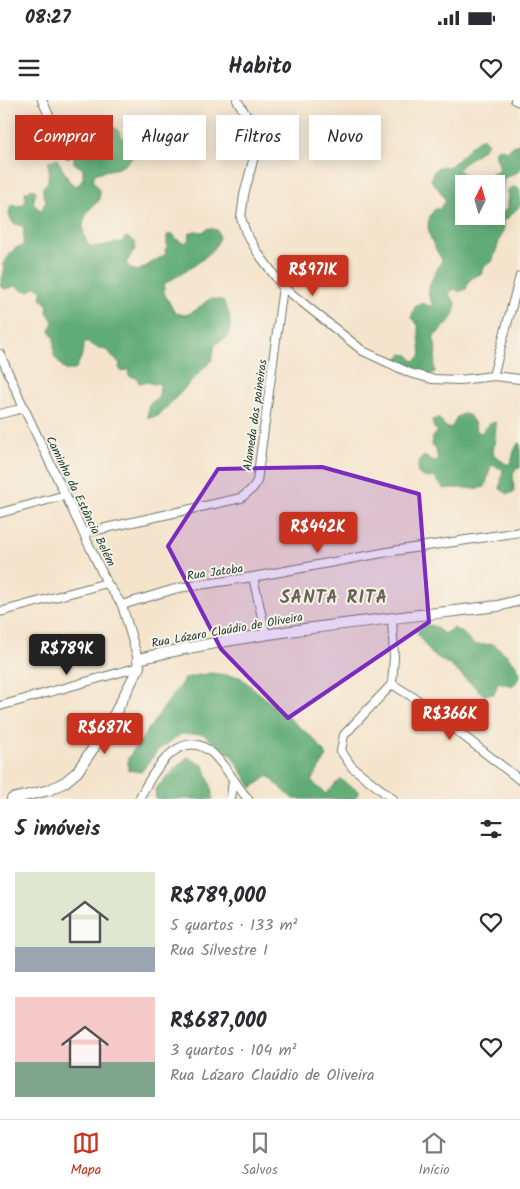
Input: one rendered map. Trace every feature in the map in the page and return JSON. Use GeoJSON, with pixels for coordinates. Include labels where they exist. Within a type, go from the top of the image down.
{"type":"FeatureCollection","features":[{"type":"Feature","properties":{"kind":"street"},"geometry":{"type":"LineString","coordinates":[[42,100],[49,115]]}},
{"type":"Feature","properties":{"kind":"street"},"geometry":{"type":"LineString","coordinates":[[237,100],[248,118],[255,135],[256,149],[244,195],[241,218],[246,233],[258,253],[284,287],[352,343],[377,359],[410,373],[432,379],[460,380],[493,376],[520,379]]}},
{"type":"Feature","properties":{"kind":"street"},"geometry":{"type":"LineString","coordinates":[[515,100],[520,102]]}},
{"type":"Feature","properties":{"kind":"street"},"geometry":{"type":"LineString","coordinates":[[493,376],[520,276]]}},
{"type":"Feature","properties":{"kind":"street","name":"Alameda das paineiras"},"geometry":{"type":"LineString","coordinates":[[83,533],[241,498],[253,488],[256,481],[262,445],[284,287]]}},
{"type":"Feature","properties":{"kind":"street","name":"Caminho da Estância Belém"},"geometry":{"type":"LineString","coordinates":[[0,354],[83,533],[108,583],[122,605],[139,663]]}},
{"type":"Feature","properties":{"kind":"street"},"geometry":{"type":"LineString","coordinates":[[0,414],[24,408]]}},
{"type":"Feature","properties":{"kind":"street"},"geometry":{"type":"LineString","coordinates":[[0,513],[66,496]]}},
{"type":"Feature","properties":{"kind":"street","name":"Rua Jatoba"},"geometry":{"type":"LineString","coordinates":[[122,605],[178,588],[253,577],[393,551],[520,532]]}},
{"type":"Feature","properties":{"kind":"street"},"geometry":{"type":"LineString","coordinates":[[253,577],[266,635]]}},
{"type":"Feature","properties":{"kind":"street"},"geometry":{"type":"LineString","coordinates":[[0,612],[108,583]]}},
{"type":"Feature","properties":{"kind":"street","name":"Rua Lázaro Claúdio de Oliveira"},"geometry":{"type":"LineString","coordinates":[[139,663],[185,648],[392,618],[498,606],[520,600]]}},
{"type":"Feature","properties":{"kind":"street"},"geometry":{"type":"LineString","coordinates":[[392,618],[394,657],[392,684],[344,735],[341,751],[352,766],[393,799]]}},
{"type":"Feature","properties":{"kind":"street"},"geometry":{"type":"LineString","coordinates":[[0,706],[139,663]]}},
{"type":"Feature","properties":{"kind":"street"},"geometry":{"type":"LineString","coordinates":[[12,799],[49,790],[65,782],[77,772],[109,725],[139,663]]}},
{"type":"Feature","properties":{"kind":"street"},"geometry":{"type":"LineString","coordinates":[[392,684],[416,699],[520,780]]}},
{"type":"Feature","properties":{"kind":"street"},"geometry":{"type":"LineString","coordinates":[[139,799],[150,777],[173,751],[181,746],[190,745],[201,746],[210,751],[248,799]]}},
{"type":"Feature","properties":{"kind":"street"},"geometry":{"type":"LineString","coordinates":[[231,799],[234,779]]}},
{"type":"Feature","properties":{"kind":"highlighted area"},"geometry":{"type":"Polygon","coordinates":[[[322,467],[419,494],[429,622],[288,718],[221,649],[168,546],[218,469],[322,467]]]}},
{"type":"Feature","properties":{"kind":"green space"},"geometry":{"type":"Polygon","coordinates":[[[113,127],[116,128],[123,138],[123,160],[130,160],[119,168],[95,174],[93,180],[100,192],[99,201],[89,210],[83,227],[89,246],[122,242],[126,237],[135,242],[135,249],[126,263],[130,269],[138,271],[166,254],[167,235],[173,234],[177,240],[185,243],[189,239],[190,233],[195,231],[202,232],[209,228],[217,230],[219,236],[217,244],[212,251],[187,271],[164,284],[164,293],[175,313],[185,315],[194,311],[208,300],[223,301],[230,318],[228,337],[215,344],[212,360],[158,416],[148,418],[148,406],[159,396],[160,383],[139,383],[137,378],[129,376],[128,369],[122,372],[119,368],[120,363],[112,357],[109,351],[85,341],[81,358],[75,370],[65,370],[54,356],[54,338],[50,332],[53,321],[47,312],[48,306],[41,298],[42,293],[39,287],[34,287],[30,291],[22,290],[16,286],[5,289],[0,286],[4,273],[3,264],[15,248],[23,246],[24,227],[13,223],[9,215],[10,207],[23,205],[26,201],[25,192],[32,189],[36,191],[33,204],[42,211],[46,200],[43,194],[43,187],[48,182],[49,161],[58,160],[69,181],[75,186],[80,184],[83,178],[83,169],[74,163],[74,160],[113,160],[113,127]]]}},
{"type":"Feature","properties":{"kind":"green space"},"geometry":{"type":"Polygon","coordinates":[[[484,138],[488,144],[458,170],[464,175],[455,175],[455,225],[504,225],[504,228],[492,262],[485,265],[482,273],[469,280],[466,289],[459,292],[455,289],[451,291],[449,296],[456,304],[455,310],[447,323],[433,338],[436,346],[435,372],[429,375],[397,364],[395,360],[402,354],[409,355],[413,361],[421,355],[418,325],[411,318],[415,307],[420,303],[433,307],[429,291],[433,277],[442,260],[429,234],[428,221],[435,209],[441,209],[441,206],[446,202],[431,180],[434,171],[438,167],[448,167],[453,164],[479,140],[484,138]]]}},
{"type":"Feature","properties":{"kind":"green space"},"geometry":{"type":"Polygon","coordinates":[[[520,144],[520,171],[505,178],[505,175],[489,175],[500,168],[494,151],[499,148],[508,151],[513,146],[520,144]]]}},
{"type":"Feature","properties":{"kind":"green space"},"geometry":{"type":"Polygon","coordinates":[[[513,187],[518,188],[520,191],[520,206],[505,221],[505,210],[508,207],[508,190],[513,187]]]}},
{"type":"Feature","properties":{"kind":"green space"},"geometry":{"type":"Polygon","coordinates":[[[463,414],[469,415],[475,424],[476,431],[481,433],[489,424],[495,422],[493,454],[506,464],[511,464],[514,451],[518,443],[520,444],[520,468],[517,468],[513,474],[514,492],[508,494],[500,489],[503,469],[491,465],[485,487],[470,489],[444,489],[434,477],[424,477],[417,472],[419,461],[424,456],[434,462],[438,460],[436,450],[432,445],[433,437],[438,431],[434,428],[432,420],[438,418],[447,428],[452,427],[457,417],[463,414]]]}},
{"type":"Feature","properties":{"kind":"green space"},"geometry":{"type":"Polygon","coordinates":[[[423,624],[434,626],[444,634],[453,628],[464,634],[474,645],[493,644],[514,662],[520,676],[513,686],[498,682],[494,694],[484,695],[451,666],[431,653],[417,633],[423,624]]]}},
{"type":"Feature","properties":{"kind":"green space"},"geometry":{"type":"Polygon","coordinates":[[[211,673],[240,677],[314,739],[327,756],[311,781],[326,794],[340,779],[360,792],[354,799],[293,799],[268,776],[252,788],[232,756],[203,734],[181,734],[158,750],[141,772],[128,770],[128,758],[185,678],[211,673]]]}},
{"type":"Feature","properties":{"kind":"green space"},"geometry":{"type":"Polygon","coordinates":[[[187,757],[204,766],[212,789],[213,799],[156,799],[155,789],[187,757]]]}},
{"type":"Feature","properties":{"kind":"district","name":"SANTA RITA"},"geometry":{"type":"Point","coordinates":[334,597]}}]}
